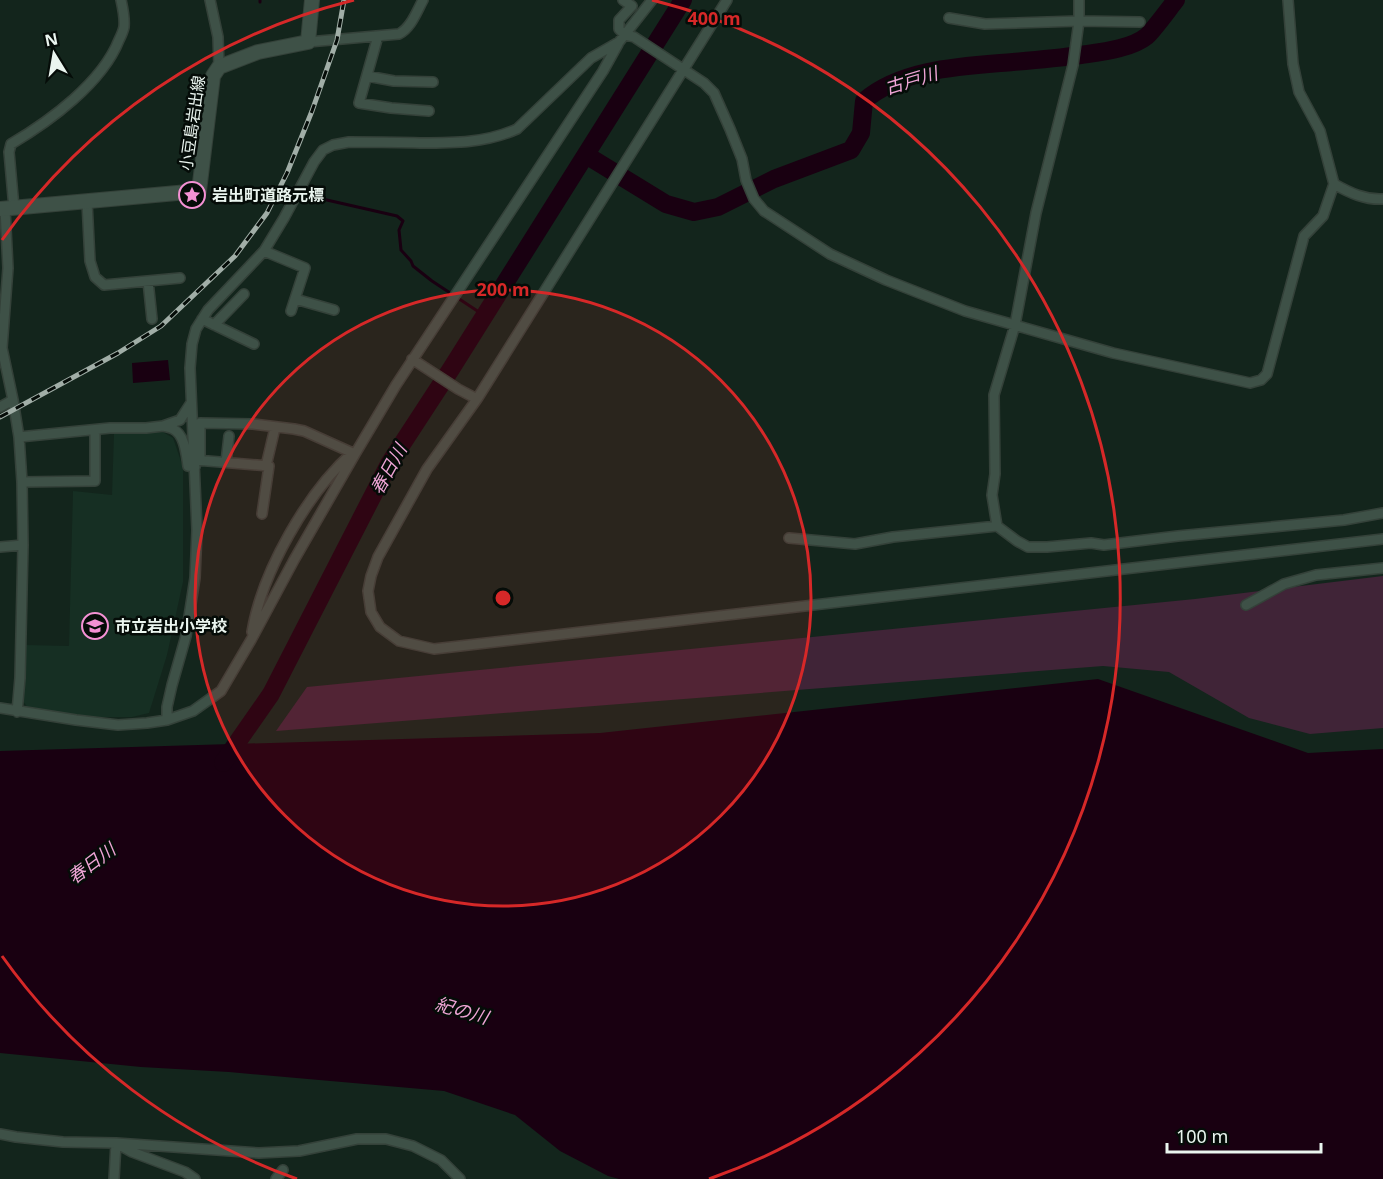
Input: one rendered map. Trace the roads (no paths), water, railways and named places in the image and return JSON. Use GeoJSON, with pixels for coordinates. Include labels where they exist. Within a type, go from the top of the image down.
{"type":"FeatureCollection","features":[{"type":"Feature","properties":{"kind":"main road"},"geometry":{"type":"LineString","coordinates":[[308,42],[312,0]]}},
{"type":"Feature","properties":{"kind":"main road","name":"小豆島岩出線"},"geometry":{"type":"LineString","coordinates":[[6,209],[199,191],[213,76],[219,67],[258,52],[308,42]]}},
{"type":"Feature","properties":{"kind":"street"},"geometry":{"type":"LineString","coordinates":[[17,712],[23,545],[22,482],[20,437],[2,348],[8,268],[6,209],[9,152],[11,144],[70,103],[108,63],[124,29],[121,0]]}},
{"type":"Feature","properties":{"kind":"street"},"geometry":{"type":"LineString","coordinates":[[210,0],[218,37],[219,67]]}},
{"type":"Feature","properties":{"kind":"street"},"geometry":{"type":"LineString","coordinates":[[308,42],[399,34],[413,19],[423,0]]}},
{"type":"Feature","properties":{"kind":"street"},"geometry":{"type":"LineString","coordinates":[[623,0],[634,3],[619,20],[619,29],[626,38],[680,67],[704,83],[714,93],[742,159],[746,180],[754,199],[764,211],[830,254],[886,280],[965,311],[1113,353],[1250,383],[1260,380],[1267,374],[1304,236],[1323,216],[1334,184],[1320,131],[1299,92],[1293,64],[1288,0]]}},
{"type":"Feature","properties":{"kind":"street"},"geometry":{"type":"LineString","coordinates":[[0,708],[76,720],[118,724],[147,723],[167,720],[193,711],[221,691],[354,453],[412,359],[651,0]]}},
{"type":"Feature","properties":{"kind":"street"},"geometry":{"type":"LineString","coordinates":[[727,0],[680,67],[664,99],[477,399],[427,469],[378,557],[368,591],[371,612],[380,627],[399,641],[434,650],[1383,539]]}},
{"type":"Feature","properties":{"kind":"street"},"geometry":{"type":"LineString","coordinates":[[997,526],[992,495],[995,474],[994,395],[1015,325],[1036,213],[1073,65],[1079,21],[1079,0]]}},
{"type":"Feature","properties":{"kind":"street"},"geometry":{"type":"LineString","coordinates":[[949,18],[985,24],[1140,22]]}},
{"type":"Feature","properties":{"kind":"street"},"geometry":{"type":"LineString","coordinates":[[378,36],[358,103],[429,111]]}},
{"type":"Feature","properties":{"kind":"street"},"geometry":{"type":"LineString","coordinates":[[167,720],[167,707],[186,636],[195,578],[196,462],[190,403],[190,368],[196,329],[208,310],[264,251],[323,150],[333,145],[349,142],[455,143],[503,136],[518,129],[591,58],[626,38]]}},
{"type":"Feature","properties":{"kind":"street"},"geometry":{"type":"LineString","coordinates":[[367,76],[394,81],[433,82]]}},
{"type":"Feature","properties":{"kind":"street"},"geometry":{"type":"LineString","coordinates":[[1334,184],[1352,194],[1383,199]]}},
{"type":"Feature","properties":{"kind":"street"},"geometry":{"type":"LineString","coordinates":[[87,202],[90,261],[95,276],[104,285],[180,278]]}},
{"type":"Feature","properties":{"kind":"street"},"geometry":{"type":"LineString","coordinates":[[264,251],[305,268],[291,311]]}},
{"type":"Feature","properties":{"kind":"street"},"geometry":{"type":"LineString","coordinates":[[148,281],[152,319]]}},
{"type":"Feature","properties":{"kind":"street"},"geometry":{"type":"LineString","coordinates":[[214,326],[244,294]]}},
{"type":"Feature","properties":{"kind":"street"},"geometry":{"type":"LineString","coordinates":[[295,299],[334,310]]}},
{"type":"Feature","properties":{"kind":"street"},"geometry":{"type":"LineString","coordinates":[[202,319],[254,344]]}},
{"type":"Feature","properties":{"kind":"street"},"geometry":{"type":"LineString","coordinates":[[412,359],[477,399]]}},
{"type":"Feature","properties":{"kind":"street"},"geometry":{"type":"LineString","coordinates":[[0,407],[13,400]]}},
{"type":"Feature","properties":{"kind":"street"},"geometry":{"type":"LineString","coordinates":[[20,437],[163,426],[180,420],[190,403]]}},
{"type":"Feature","properties":{"kind":"street"},"geometry":{"type":"LineString","coordinates":[[196,462],[200,423],[253,424],[304,431],[354,453]]}},
{"type":"Feature","properties":{"kind":"street"},"geometry":{"type":"LineString","coordinates":[[163,426],[175,429],[180,435],[184,443],[188,466],[196,462],[266,465]]}},
{"type":"Feature","properties":{"kind":"street"},"geometry":{"type":"LineString","coordinates":[[22,482],[95,481],[95,430]]}},
{"type":"Feature","properties":{"kind":"street"},"geometry":{"type":"LineString","coordinates":[[262,514],[269,466],[266,465],[274,432]]}},
{"type":"Feature","properties":{"kind":"street"},"geometry":{"type":"LineString","coordinates":[[226,462],[228,436]]}},
{"type":"Feature","properties":{"kind":"street"},"geometry":{"type":"LineString","coordinates":[[251,640],[255,618],[274,564],[304,511],[324,482],[354,453]]}},
{"type":"Feature","properties":{"kind":"street"},"geometry":{"type":"LineString","coordinates":[[789,538],[855,544],[893,537],[997,526],[1028,547],[1090,543],[1104,545],[1344,520],[1383,513]]}},
{"type":"Feature","properties":{"kind":"street"},"geometry":{"type":"LineString","coordinates":[[0,547],[23,545]]}},
{"type":"Feature","properties":{"kind":"street"},"geometry":{"type":"LineString","coordinates":[[1246,605],[1284,584],[1316,574],[1383,568]]}},
{"type":"Feature","properties":{"kind":"street"},"geometry":{"type":"LineString","coordinates":[[0,1134],[63,1142],[117,1143],[259,1153],[298,1151],[357,1140],[386,1139],[414,1146],[441,1160],[460,1179]]}},
{"type":"Feature","properties":{"kind":"street"},"geometry":{"type":"LineString","coordinates":[[117,1143],[132,1152],[185,1172],[194,1179]]}},
{"type":"Feature","properties":{"kind":"street"},"geometry":{"type":"LineString","coordinates":[[114,1179],[117,1143]]}},
{"type":"Feature","properties":{"kind":"street"},"geometry":{"type":"LineString","coordinates":[[276,1179],[283,1170]]}},
{"type":"Feature","properties":{"kind":"water"},"geometry":{"type":"Polygon","coordinates":[[[168,360],[170,380],[133,383],[132,363],[168,360]]]}},
{"type":"Feature","properties":{"kind":"water","name":"紀の川"},"geometry":{"type":"Polygon","coordinates":[[[1098,679],[1308,753],[1383,749],[1383,1179],[619,1179],[608,1176],[560,1151],[515,1115],[444,1091],[229,1072],[141,1067],[0,1053],[0,751],[600,733],[1098,679]]]}},
{"type":"Feature","properties":{"kind":"waterway","name":"春日川"},"geometry":{"type":"LineString","coordinates":[[223,763],[271,694],[389,464],[683,0]]}},
{"type":"Feature","properties":{"kind":"waterway","name":"古戸川"},"geometry":{"type":"LineString","coordinates":[[586,155],[666,204],[694,212],[718,207],[774,179],[851,150],[861,133],[864,101],[879,90],[915,75],[955,67],[1072,56],[1124,47],[1147,36],[1176,0]]}},
{"type":"Feature","properties":{"kind":"waterway"},"geometry":{"type":"LineString","coordinates":[[305,195],[397,216],[403,221],[399,230],[401,250],[413,266],[485,316]]}},
{"type":"Feature","properties":{"kind":"railway"},"geometry":{"type":"LineString","coordinates":[[0,417],[118,353],[161,326],[235,256],[267,213],[287,173],[337,40],[344,0]]}},
{"type":"Feature","properties":{"kind":"place","name":"岩出町道路元標"},"geometry":{"type":"Point","coordinates":[192,195]}},
{"type":"Feature","properties":{"kind":"place","name":"市立岩出小学校"},"geometry":{"type":"Point","coordinates":[95,626]}}]}
